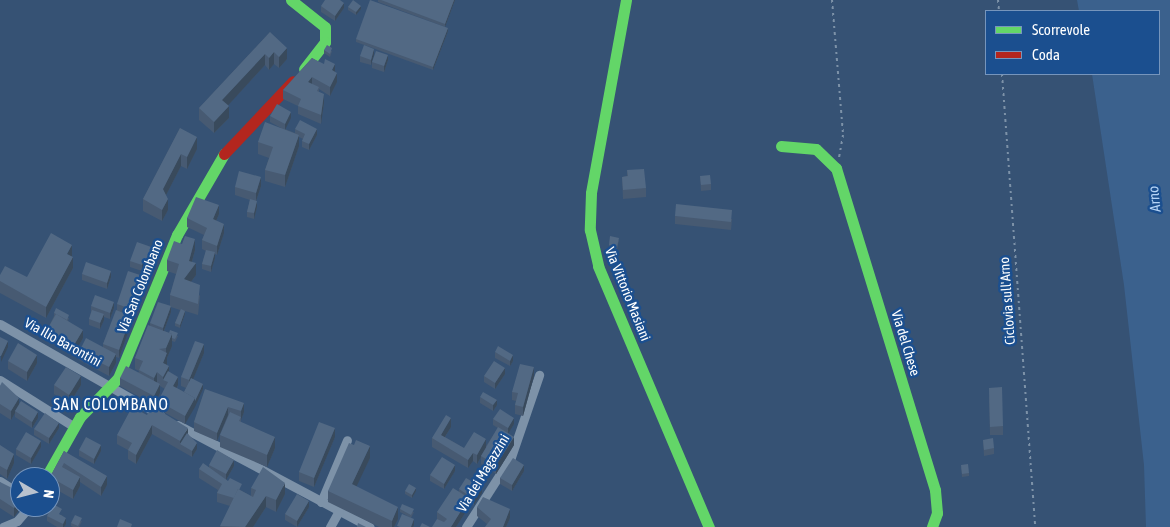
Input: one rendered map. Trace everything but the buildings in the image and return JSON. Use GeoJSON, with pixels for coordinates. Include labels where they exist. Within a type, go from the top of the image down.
{"type":"FeatureCollection","features":[{"type":"Feature","properties":{"kind":"street","name":"Via San Colombano"},"geometry":{"type":"LineString","coordinates":[[111,388],[206,179],[225,152],[318,55],[325,42],[325,27],[291,0]]}},
{"type":"Feature","properties":{"kind":"street","name":"Via Vittorio Masiani"},"geometry":{"type":"LineString","coordinates":[[626,0],[592,193],[590,230],[598,266],[709,527]]}},
{"type":"Feature","properties":{"kind":"street","name":"Via del Chese"},"geometry":{"type":"LineString","coordinates":[[780,146],[816,149],[836,168],[938,504],[932,527]]}},
{"type":"Feature","properties":{"kind":"street","name":"Via Ilio Barontini"},"geometry":{"type":"LineString","coordinates":[[0,324],[111,388]]}},
{"type":"Feature","properties":{"kind":"street","name":"Via dei Magazzini"},"geometry":{"type":"LineString","coordinates":[[466,527],[511,457],[538,375]]}},
{"type":"Feature","properties":{"kind":"street"},"geometry":{"type":"LineString","coordinates":[[0,380],[74,426]]}},
{"type":"Feature","properties":{"kind":"street"},"geometry":{"type":"LineString","coordinates":[[51,467],[74,426],[111,388],[370,527]]}},
{"type":"Feature","properties":{"kind":"street"},"geometry":{"type":"LineString","coordinates":[[321,502],[348,440]]}},
{"type":"Feature","properties":{"kind":"street"},"geometry":{"type":"LineString","coordinates":[[330,527],[339,511]]}},
{"type":"Feature","properties":{"kind":"street"},"geometry":{"type":"LineString","coordinates":[[3,527],[17,521],[20,517]]}},
{"type":"Feature","properties":{"kind":"path"},"geometry":{"type":"LineString","coordinates":[[832,0],[843,135],[836,168]]}},
{"type":"Feature","properties":{"kind":"path","name":"Ciclovia sull'Arno"},"geometry":{"type":"LineString","coordinates":[[1002,75],[1035,527]]}},
{"type":"Feature","properties":{"kind":"water","name":"Arno"},"geometry":{"type":"Polygon","coordinates":[[[1077,0],[1170,0],[1170,527],[1146,527],[1144,465],[1124,285],[1092,75],[1160,75],[1160,10],[1079,10],[1077,0]]]}},
{"type":"Feature","properties":{"kind":"traffic: fast"},"geometry":{"type":"LineString","coordinates":[[291,0],[325,27],[325,42],[304,69]]}},
{"type":"Feature","properties":{"kind":"traffic: fast"},"geometry":{"type":"LineString","coordinates":[[626,0],[591,193],[590,230],[598,266],[709,527]]}},
{"type":"Feature","properties":{"kind":"traffic: fast"},"geometry":{"type":"LineString","coordinates":[[781,146],[816,149],[836,168],[935,490],[937,513],[932,527]]}},
{"type":"Feature","properties":{"kind":"traffic: fast"},"geometry":{"type":"LineString","coordinates":[[52,467],[80,417],[118,378],[177,235],[224,154]]}},
{"type":"Feature","properties":{"kind":"traffic: jam"},"geometry":{"type":"LineString","coordinates":[[224,154],[293,81]]}},
{"type":"Feature","properties":{"kind":"district","name":"SAN COLOMBANO"},"geometry":{"type":"Point","coordinates":[111,404]}}]}
